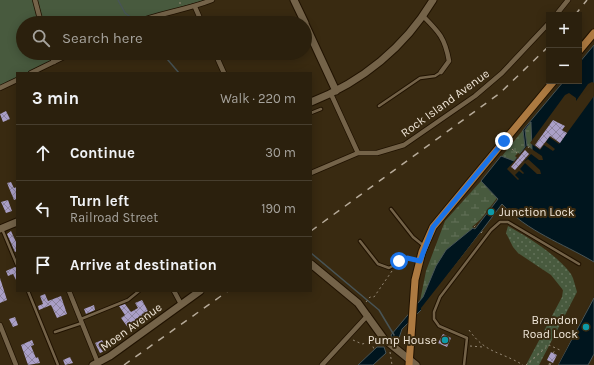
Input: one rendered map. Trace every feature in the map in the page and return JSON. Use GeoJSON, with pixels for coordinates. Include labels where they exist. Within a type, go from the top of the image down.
{"type":"FeatureCollection","features":[{"type":"Feature","properties":{"kind":"main road"},"geometry":{"type":"LineString","coordinates":[[582,48],[594,33]]}},
{"type":"Feature","properties":{"kind":"main road"},"geometry":{"type":"LineString","coordinates":[[410,362],[412,305],[415,280],[425,246],[433,227],[551,84]]}},
{"type":"Feature","properties":{"kind":"street"},"geometry":{"type":"LineString","coordinates":[[35,0],[39,16]]}},
{"type":"Feature","properties":{"kind":"street"},"geometry":{"type":"LineString","coordinates":[[157,16],[195,7],[212,0]]}},
{"type":"Feature","properties":{"kind":"street"},"geometry":{"type":"LineString","coordinates":[[294,0],[302,16]]}},
{"type":"Feature","properties":{"kind":"street"},"geometry":{"type":"LineString","coordinates":[[312,102],[333,93],[381,61],[402,42],[423,16],[433,0]]}},
{"type":"Feature","properties":{"kind":"street"},"geometry":{"type":"LineString","coordinates":[[558,12],[568,0]]}},
{"type":"Feature","properties":{"kind":"street"},"geometry":{"type":"LineString","coordinates":[[195,7],[199,16]]}},
{"type":"Feature","properties":{"kind":"street"},"geometry":{"type":"LineString","coordinates":[[423,16],[436,29],[446,44],[449,61],[442,72]]}},
{"type":"Feature","properties":{"kind":"street","name":"Rock Island Avenue"},"geometry":{"type":"LineString","coordinates":[[312,173],[358,154],[377,154],[390,151],[404,145],[428,130],[475,96],[502,74],[546,26]]}},
{"type":"Feature","properties":{"kind":"street"},"geometry":{"type":"LineString","coordinates":[[312,40],[358,154]]}},
{"type":"Feature","properties":{"kind":"street"},"geometry":{"type":"LineString","coordinates":[[33,72],[58,60]]}},
{"type":"Feature","properties":{"kind":"street"},"geometry":{"type":"LineString","coordinates":[[218,60],[224,72]]}},
{"type":"Feature","properties":{"kind":"street"},"geometry":{"type":"LineString","coordinates":[[0,88],[16,80]]}},
{"type":"Feature","properties":{"kind":"street"},"geometry":{"type":"LineString","coordinates":[[1,229],[16,222]]}},
{"type":"Feature","properties":{"kind":"street"},"geometry":{"type":"LineString","coordinates":[[312,265],[358,303],[384,339],[410,362],[416,365]]}},
{"type":"Feature","properties":{"kind":"street"},"geometry":{"type":"LineString","coordinates":[[69,292],[96,364]]}},
{"type":"Feature","properties":{"kind":"street"},"geometry":{"type":"LineString","coordinates":[[175,292],[181,304]]}},
{"type":"Feature","properties":{"kind":"street","name":"Moen Avenue"},"geometry":{"type":"LineString","coordinates":[[96,364],[199,292]]}},
{"type":"Feature","properties":{"kind":"street"},"geometry":{"type":"LineString","coordinates":[[322,365],[368,315]]}},
{"type":"Feature","properties":{"kind":"street"},"geometry":{"type":"LineString","coordinates":[[0,326],[16,365]]}},
{"type":"Feature","properties":{"kind":"lane"},"geometry":{"type":"LineString","coordinates":[[379,106],[420,78],[435,76],[442,72]]}},
{"type":"Feature","properties":{"kind":"lane"},"geometry":{"type":"LineString","coordinates":[[312,113],[321,109]]}},
{"type":"Feature","properties":{"kind":"lane"},"geometry":{"type":"LineString","coordinates":[[391,210],[413,237],[425,246]]}},
{"type":"Feature","properties":{"kind":"lane"},"geometry":{"type":"LineString","coordinates":[[464,365],[467,338],[439,326],[434,319],[435,306],[440,297],[491,230],[500,222],[508,222],[579,264]]}},
{"type":"Feature","properties":{"kind":"lane"},"geometry":{"type":"LineString","coordinates":[[1,229],[16,263]]}},
{"type":"Feature","properties":{"kind":"lane"},"geometry":{"type":"LineString","coordinates":[[360,241],[378,264],[389,268],[393,267],[399,261],[407,258],[420,261]]}},
{"type":"Feature","properties":{"kind":"lane"},"geometry":{"type":"LineString","coordinates":[[28,292],[58,365]]}},
{"type":"Feature","properties":{"kind":"lane"},"geometry":{"type":"LineString","coordinates":[[55,332],[128,300],[138,292]]}},
{"type":"Feature","properties":{"kind":"path"},"geometry":{"type":"LineString","coordinates":[[528,148],[531,144]]}},
{"type":"Feature","properties":{"kind":"path"},"geometry":{"type":"LineString","coordinates":[[509,146],[517,153]]}},
{"type":"Feature","properties":{"kind":"path"},"geometry":{"type":"LineString","coordinates":[[474,227],[477,224]]}},
{"type":"Feature","properties":{"kind":"path"},"geometry":{"type":"LineString","coordinates":[[481,233],[484,230]]}},
{"type":"Feature","properties":{"kind":"path"},"geometry":{"type":"LineString","coordinates":[[366,302],[370,296],[374,297],[392,273],[393,267]]}},
{"type":"Feature","properties":{"kind":"path"},"geometry":{"type":"LineString","coordinates":[[469,330],[484,347],[491,352],[506,355],[523,365]]}},
{"type":"Feature","properties":{"kind":"path"},"geometry":{"type":"LineString","coordinates":[[349,335],[356,342],[362,344],[371,342],[381,343]]}},
{"type":"Feature","properties":{"kind":"path"},"geometry":{"type":"LineString","coordinates":[[371,342],[374,349]]}},
{"type":"Feature","properties":{"kind":"path"},"geometry":{"type":"LineString","coordinates":[[466,345],[484,347]]}},
{"type":"Feature","properties":{"kind":"path"},"geometry":{"type":"LineString","coordinates":[[526,365],[549,345],[562,351]]}},
{"type":"Feature","properties":{"kind":"path"},"geometry":{"type":"LineString","coordinates":[[556,353],[557,349]]}},
{"type":"Feature","properties":{"kind":"path"},"geometry":{"type":"LineString","coordinates":[[553,353],[557,349]]}},
{"type":"Feature","properties":{"kind":"path"},"geometry":{"type":"LineString","coordinates":[[389,350],[392,365]]}},
{"type":"Feature","properties":{"kind":"green space"},"geometry":{"type":"Polygon","coordinates":[[[0,0],[205,0],[180,7],[158,16],[16,16],[16,60],[53,60],[28,72],[16,72],[16,78],[0,86],[0,0]]]}},
{"type":"Feature","properties":{"kind":"green space"},"geometry":{"type":"Polygon","coordinates":[[[531,122],[532,150],[527,146],[525,130],[531,122]]]}},
{"type":"Feature","properties":{"kind":"green space"},"geometry":{"type":"Polygon","coordinates":[[[523,130],[525,148],[507,169],[498,161],[523,130]]]}},
{"type":"Feature","properties":{"kind":"green space"},"geometry":{"type":"Polygon","coordinates":[[[481,181],[497,198],[481,219],[472,227],[475,229],[475,241],[420,301],[426,271],[445,221],[481,181]]]}},
{"type":"Feature","properties":{"kind":"green space"},"geometry":{"type":"Polygon","coordinates":[[[508,226],[533,241],[558,260],[571,274],[577,292],[539,365],[526,365],[562,297],[563,290],[551,275],[518,253],[513,247],[506,233],[508,226]]]}},
{"type":"Feature","properties":{"kind":"water"},"geometry":{"type":"Polygon","coordinates":[[[594,45],[594,262],[534,230],[512,214],[502,204],[423,308],[402,329],[399,338],[393,339],[391,335],[423,297],[436,266],[446,250],[473,228],[475,229],[498,199],[481,181],[501,156],[514,161],[525,147],[523,130],[561,84],[582,84],[582,59],[594,45]],[[531,122],[525,130],[527,146],[532,150],[531,122]]]}},
{"type":"Feature","properties":{"kind":"water","name":"Brandon Road Lock"},"geometry":{"type":"Polygon","coordinates":[[[594,298],[594,354],[588,365],[558,365],[594,298]]]}},
{"type":"Feature","properties":{"kind":"water"},"geometry":{"type":"Polygon","coordinates":[[[377,347],[384,347],[386,353],[373,365],[358,365],[377,347]]]}},
{"type":"Feature","properties":{"kind":"pier"},"geometry":{"type":"Polygon","coordinates":[[[592,82],[594,83],[594,96],[559,144],[549,137],[546,142],[555,149],[553,151],[544,145],[540,150],[530,143],[565,95],[569,93],[576,98],[576,101],[588,84],[592,82]]]}},
{"type":"Feature","properties":{"kind":"pier"},"geometry":{"type":"Polygon","coordinates":[[[527,146],[542,156],[543,160],[539,160],[531,154],[524,162],[528,159],[540,170],[541,174],[537,174],[525,163],[520,169],[524,173],[523,174],[519,171],[515,175],[519,179],[518,180],[507,169],[517,158],[515,156],[518,153],[520,154],[527,146]]]}},
{"type":"Feature","properties":{"kind":"pier"},"geometry":{"type":"Polygon","coordinates":[[[480,233],[482,233],[482,235],[421,312],[421,308],[480,233]]]}},
{"type":"Feature","properties":{"kind":"pier"},"geometry":{"type":"Polygon","coordinates":[[[594,296],[558,365],[556,365],[592,297],[594,296]]]}},
{"type":"Feature","properties":{"kind":"building"},"geometry":{"type":"Polygon","coordinates":[[[6,111],[10,119],[3,122],[0,114],[6,111]]]}},
{"type":"Feature","properties":{"kind":"building"},"geometry":{"type":"Polygon","coordinates":[[[553,120],[565,126],[562,130],[567,133],[560,143],[550,136],[540,149],[535,145],[553,120]]]}},
{"type":"Feature","properties":{"kind":"building"},"geometry":{"type":"Polygon","coordinates":[[[525,150],[529,154],[515,170],[511,167],[525,150]]]}},
{"type":"Feature","properties":{"kind":"building"},"geometry":{"type":"Polygon","coordinates":[[[11,182],[14,188],[16,187],[16,199],[14,200],[7,183],[11,182]]]}},
{"type":"Feature","properties":{"kind":"building"},"geometry":{"type":"Polygon","coordinates":[[[8,200],[12,211],[6,213],[1,202],[8,200]]]}},
{"type":"Feature","properties":{"kind":"building"},"geometry":{"type":"Polygon","coordinates":[[[11,231],[16,242],[15,252],[7,234],[11,231]]]}},
{"type":"Feature","properties":{"kind":"building"},"geometry":{"type":"Polygon","coordinates":[[[16,268],[16,280],[13,274],[8,276],[6,271],[16,268]]]}},
{"type":"Feature","properties":{"kind":"building"},"geometry":{"type":"Polygon","coordinates":[[[0,278],[7,300],[0,303],[0,278]]]}},
{"type":"Feature","properties":{"kind":"building"},"geometry":{"type":"Polygon","coordinates":[[[45,294],[48,301],[61,296],[67,314],[57,318],[51,305],[39,310],[38,306],[43,304],[40,296],[45,294]]]}},
{"type":"Feature","properties":{"kind":"building"},"geometry":{"type":"Polygon","coordinates":[[[142,300],[149,313],[140,318],[142,321],[129,329],[121,318],[125,315],[119,306],[125,304],[131,312],[138,308],[135,303],[142,300]]]}},
{"type":"Feature","properties":{"kind":"building"},"geometry":{"type":"Polygon","coordinates":[[[94,305],[95,310],[86,314],[84,309],[94,305]]]}},
{"type":"Feature","properties":{"kind":"building"},"geometry":{"type":"Polygon","coordinates":[[[15,317],[18,325],[13,327],[9,319],[15,317]]]}},
{"type":"Feature","properties":{"kind":"building","name":"Pump House"},"geometry":{"type":"Polygon","coordinates":[[[443,334],[451,338],[447,347],[438,343],[443,334]]]}},
{"type":"Feature","properties":{"kind":"building"},"geometry":{"type":"Polygon","coordinates":[[[32,340],[34,345],[31,346],[40,363],[28,365],[21,345],[32,340]]]}},
{"type":"Feature","properties":{"kind":"building"},"geometry":{"type":"Polygon","coordinates":[[[102,340],[107,350],[100,353],[95,343],[102,340]]]}},
{"type":"Feature","properties":{"kind":"building"},"geometry":{"type":"Polygon","coordinates":[[[551,352],[557,355],[553,363],[547,360],[551,352]]]}},
{"type":"Feature","properties":{"kind":"building"},"geometry":{"type":"Polygon","coordinates":[[[70,357],[73,363],[65,365],[63,360],[70,357]]]}},
{"type":"Feature","properties":{"kind":"waterway"},"geometry":{"type":"LineString","coordinates":[[118,0],[125,13],[129,16]]}},
{"type":"Feature","properties":{"kind":"waterway"},"geometry":{"type":"LineString","coordinates":[[168,60],[178,72]]}},
{"type":"Feature","properties":{"kind":"waterway"},"geometry":{"type":"LineString","coordinates":[[312,254],[379,310],[394,335]]}},
{"type":"Feature","properties":{"kind":"railway"},"geometry":{"type":"LineString","coordinates":[[577,12],[587,0]]}},
{"type":"Feature","properties":{"kind":"railway"},"geometry":{"type":"LineString","coordinates":[[312,230],[500,93],[547,48]]}},
{"type":"Feature","properties":{"kind":"railway"},"geometry":{"type":"LineString","coordinates":[[124,365],[227,292]]}},
{"type":"Feature","properties":{"kind":"place","name":"Junction Lock"},"geometry":{"type":"Point","coordinates":[491,212]}},
{"type":"Feature","properties":{"kind":"place","name":"Brandon Road Lock"},"geometry":{"type":"Point","coordinates":[586,327]}},
{"type":"Feature","properties":{"kind":"place","name":"Pump House"},"geometry":{"type":"Point","coordinates":[445,340]}},
{"type":"Feature","properties":{"kind":"route"},"geometry":{"type":"LineString","coordinates":[[399,261],[407,258],[420,261],[422,252],[433,227],[504,141]]}}]}
